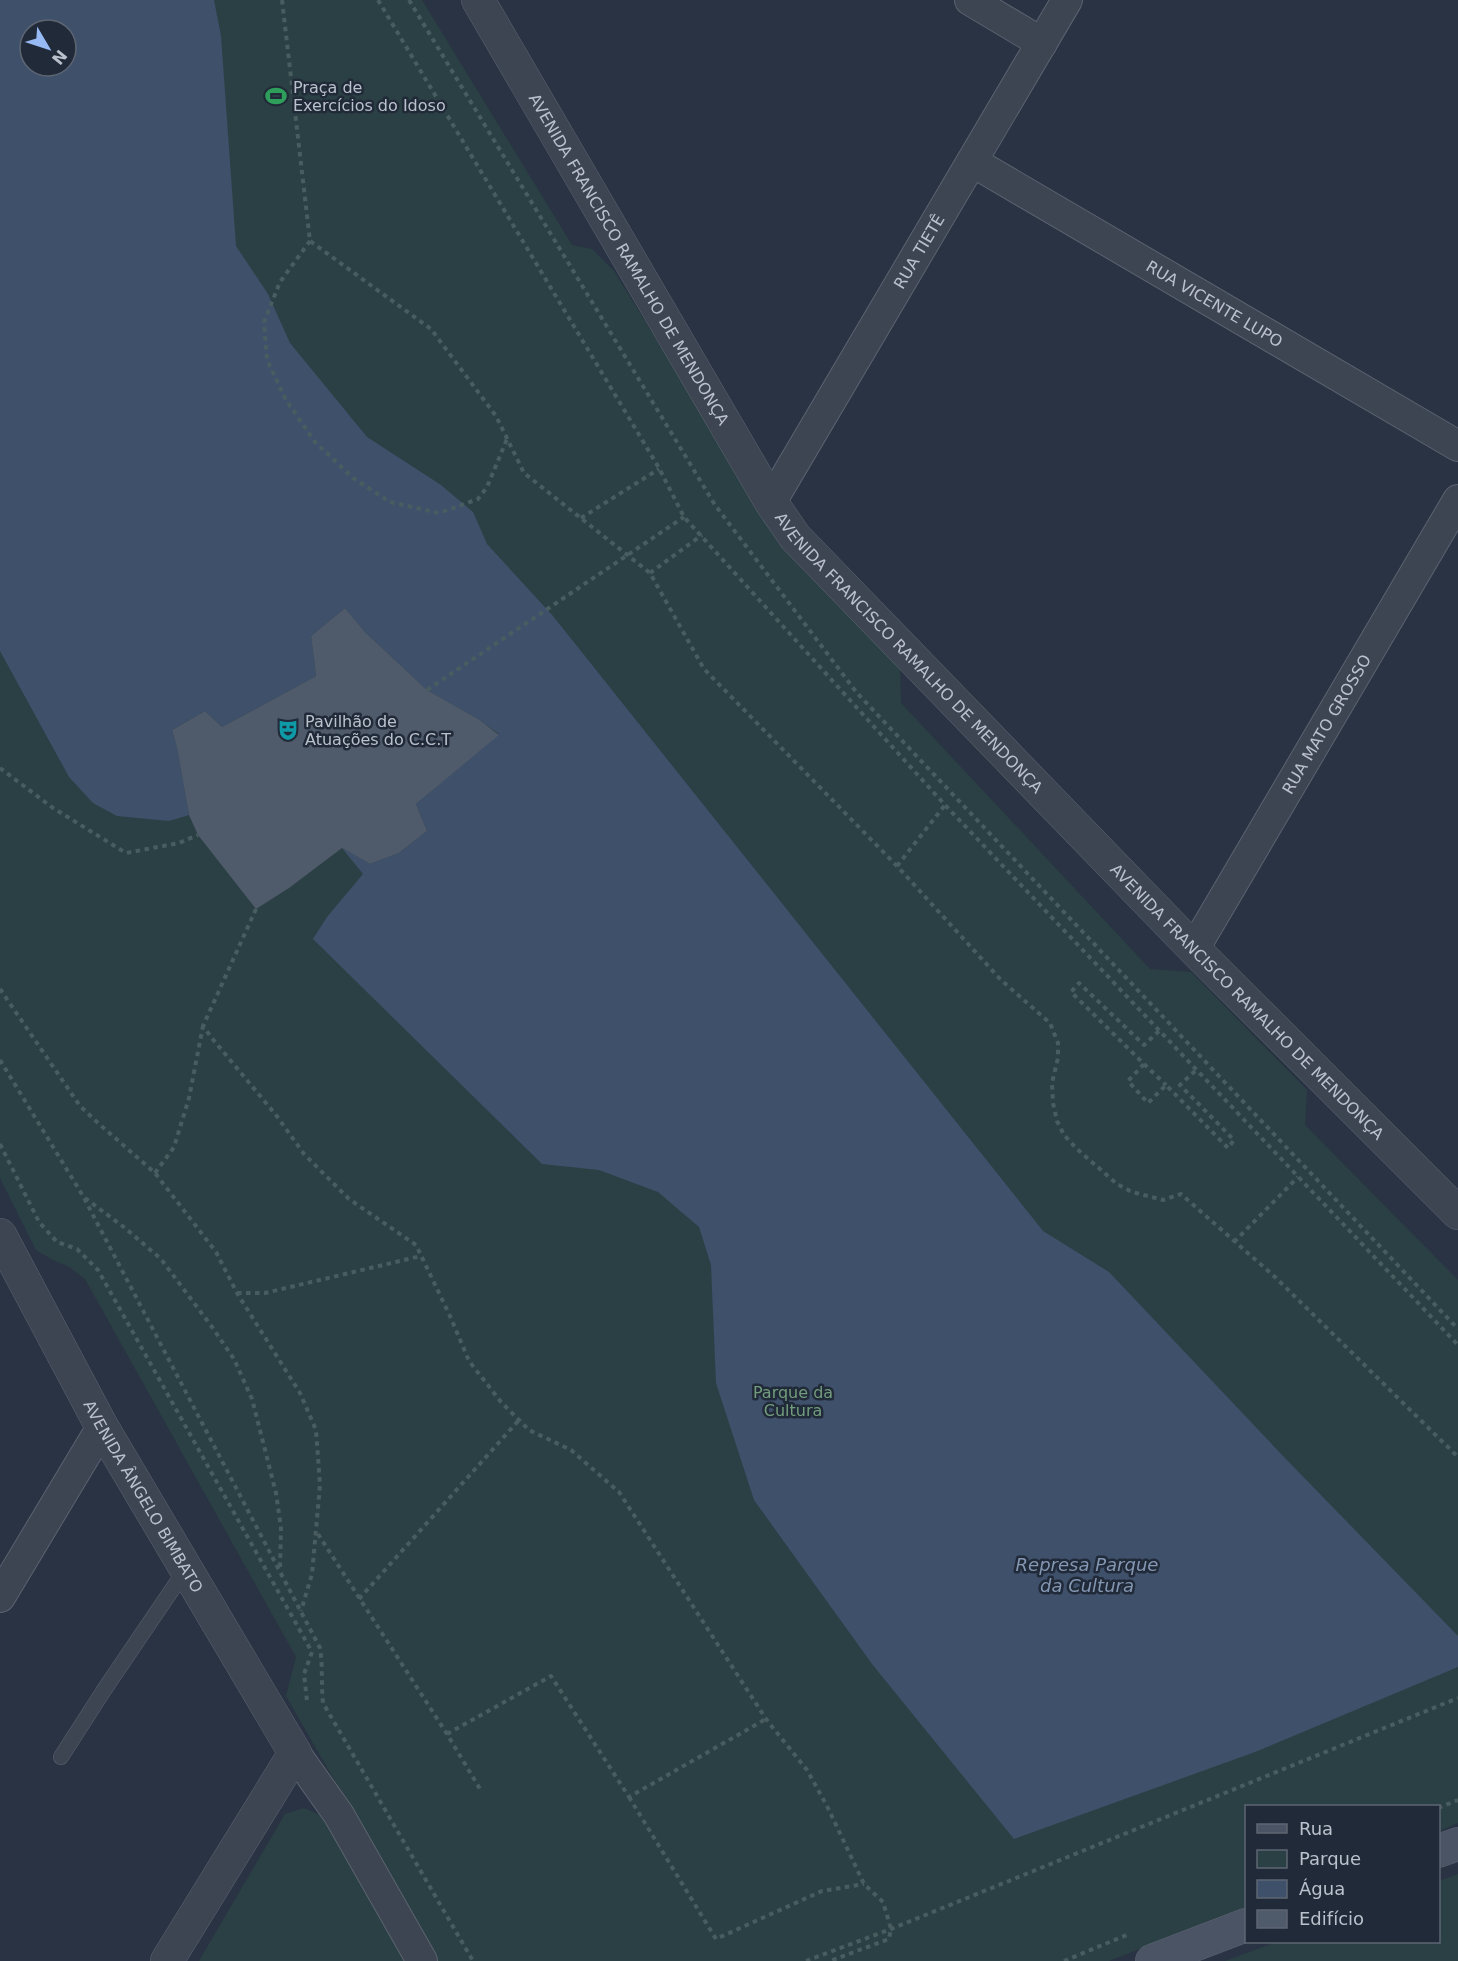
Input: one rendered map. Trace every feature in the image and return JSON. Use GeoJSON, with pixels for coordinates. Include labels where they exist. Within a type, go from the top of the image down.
{"type":"FeatureCollection","features":[{"type":"Feature","properties":{"kind":"main road"},"geometry":{"type":"LineString","coordinates":[[1440,1850],[1458,1844]]}},
{"type":"Feature","properties":{"kind":"main road"},"geometry":{"type":"LineString","coordinates":[[1152,1961],[1245,1925]]}},
{"type":"Feature","properties":{"kind":"street","name":"AVENIDA FRANCISCO RAMALHO DE MENDONÇA"},"geometry":{"type":"LineString","coordinates":[[478,0],[771,502],[795,537],[1194,949],[1458,1213]]}},
{"type":"Feature","properties":{"kind":"street"},"geometry":{"type":"LineString","coordinates":[[970,0],[1042,43]]}},
{"type":"Feature","properties":{"kind":"street","name":"RUA TIETÊ"},"geometry":{"type":"LineString","coordinates":[[771,502],[1067,0]]}},
{"type":"Feature","properties":{"kind":"street","name":"RUA VICENTE LUPO"},"geometry":{"type":"LineString","coordinates":[[973,162],[1458,446]]}},
{"type":"Feature","properties":{"kind":"street","name":"RUA MATO GROSSO"},"geometry":{"type":"LineString","coordinates":[[1194,949],[1458,500]]}},
{"type":"Feature","properties":{"kind":"street","name":"AVENIDA ÂNGELO BIMBATO"},"geometry":{"type":"LineString","coordinates":[[0,1235],[102,1427],[295,1753],[339,1815],[422,1961]]}},
{"type":"Feature","properties":{"kind":"street"},"geometry":{"type":"LineString","coordinates":[[0,1597],[102,1427]]}},
{"type":"Feature","properties":{"kind":"street"},"geometry":{"type":"LineString","coordinates":[[167,1961],[295,1753]]}},
{"type":"Feature","properties":{"kind":"lane"},"geometry":{"type":"LineString","coordinates":[[61,1757],[186,1569]]}},
{"type":"Feature","properties":{"kind":"path"},"geometry":{"type":"LineString","coordinates":[[282,0],[310,241],[280,282],[264,322],[267,360],[286,400],[315,442],[353,478],[390,502],[439,513],[478,499],[487,487],[507,439]]}},
{"type":"Feature","properties":{"kind":"path"},"geometry":{"type":"LineString","coordinates":[[378,0],[659,468],[684,517],[945,805],[1458,1345]]}},
{"type":"Feature","properties":{"kind":"path"},"geometry":{"type":"LineString","coordinates":[[310,241],[431,329],[496,416],[524,474],[650,573],[704,669],[897,866],[1002,980],[1050,1023],[1058,1043],[1058,1058],[1052,1083],[1053,1103],[1057,1121],[1064,1135],[1117,1184],[1132,1192],[1163,1200],[1181,1194],[1275,1277],[1458,1457]]}},
{"type":"Feature","properties":{"kind":"path"},"geometry":{"type":"LineString","coordinates":[[581,518],[659,468]]}},
{"type":"Feature","properties":{"kind":"path"},"geometry":{"type":"LineString","coordinates":[[427,690],[684,517]]}},
{"type":"Feature","properties":{"kind":"path"},"geometry":{"type":"LineString","coordinates":[[650,573],[702,535]]}},
{"type":"Feature","properties":{"kind":"path"},"geometry":{"type":"LineString","coordinates":[[0,768],[53,808],[126,853],[179,843],[198,835]]}},
{"type":"Feature","properties":{"kind":"path"},"geometry":{"type":"LineString","coordinates":[[897,866],[945,805]]}},
{"type":"Feature","properties":{"kind":"path"},"geometry":{"type":"LineString","coordinates":[[155,1173],[174,1147],[189,1098],[203,1026],[256,909]]}},
{"type":"Feature","properties":{"kind":"path"},"geometry":{"type":"LineString","coordinates":[[1159,1031],[1144,1045],[1079,983],[1071,992],[1228,1148],[1234,1140],[1180,1085],[1196,1070]]}},
{"type":"Feature","properties":{"kind":"path"},"geometry":{"type":"LineString","coordinates":[[0,989],[80,1106],[155,1173],[216,1252],[237,1293],[300,1393],[316,1430],[320,1485],[312,1574],[301,1611]]}},
{"type":"Feature","properties":{"kind":"path"},"geometry":{"type":"LineString","coordinates":[[203,1026],[276,1115],[304,1154],[350,1199],[416,1245],[450,1316],[468,1361],[501,1402],[529,1430],[571,1450],[619,1492],[765,1719],[807,1770],[845,1840],[864,1884],[883,1902],[891,1929],[889,1939],[830,1961]]}},
{"type":"Feature","properties":{"kind":"path"},"geometry":{"type":"LineString","coordinates":[[0,1060],[83,1196],[320,1648],[323,1703],[473,1961]]}},
{"type":"Feature","properties":{"kind":"path"},"geometry":{"type":"LineString","coordinates":[[1144,1064],[1128,1082],[1148,1102],[1166,1085]]}},
{"type":"Feature","properties":{"kind":"path"},"geometry":{"type":"LineString","coordinates":[[0,1144],[39,1222],[57,1242],[77,1249],[98,1270],[312,1652],[304,1674],[306,1700],[312,1709]]}},
{"type":"Feature","properties":{"kind":"path"},"geometry":{"type":"LineString","coordinates":[[1234,1242],[1298,1177]]}},
{"type":"Feature","properties":{"kind":"path"},"geometry":{"type":"LineString","coordinates":[[83,1196],[126,1228],[161,1259],[234,1359],[252,1399],[276,1492],[281,1528],[280,1570]]}},
{"type":"Feature","properties":{"kind":"path"},"geometry":{"type":"LineString","coordinates":[[237,1293],[266,1293],[421,1256]]}},
{"type":"Feature","properties":{"kind":"path"},"geometry":{"type":"LineString","coordinates":[[359,1599],[519,1420]]}},
{"type":"Feature","properties":{"kind":"path"},"geometry":{"type":"LineString","coordinates":[[316,1532],[480,1789]]}},
{"type":"Feature","properties":{"kind":"path"},"geometry":{"type":"LineString","coordinates":[[447,1734],[550,1676],[629,1797],[716,1939],[822,1891],[864,1884]]}},
{"type":"Feature","properties":{"kind":"path"},"geometry":{"type":"LineString","coordinates":[[806,1961],[891,1929],[1458,1698]]}},
{"type":"Feature","properties":{"kind":"path"},"geometry":{"type":"LineString","coordinates":[[629,1797],[765,1719]]}},
{"type":"Feature","properties":{"kind":"path"},"geometry":{"type":"LineString","coordinates":[[1440,1807],[1458,1800]]}},
{"type":"Feature","properties":{"kind":"green space","name":"Parque da Cultura"},"geometry":{"type":"Polygon","coordinates":[[[0,0],[422,0],[572,245],[592,249],[614,271],[766,516],[900,666],[901,703],[1150,969],[1191,972],[1307,1090],[1305,1125],[1458,1280],[1458,1823],[1440,1831],[1440,1805],[1245,1805],[1245,1907],[1109,1961],[438,1961],[286,1696],[296,1657],[85,1279],[69,1267],[36,1250],[0,1178],[0,0]]]}},
{"type":"Feature","properties":{"kind":"green space"},"geometry":{"type":"Polygon","coordinates":[[[304,1808],[325,1817],[410,1961],[199,1961],[285,1814],[304,1808]]]}},
{"type":"Feature","properties":{"kind":"green space"},"geometry":{"type":"Polygon","coordinates":[[[1458,1874],[1458,1961],[1225,1961],[1274,1943],[1440,1943],[1440,1881],[1458,1874]]]}},
{"type":"Feature","properties":{"kind":"water","name":"Represa Parque da Cultura"},"geometry":{"type":"Polygon","coordinates":[[[0,0],[214,0],[221,36],[236,246],[268,294],[290,343],[367,437],[441,485],[473,512],[487,544],[553,616],[1043,1231],[1109,1272],[1458,1636],[1458,1667],[1255,1752],[1014,1839],[872,1664],[754,1500],[716,1383],[711,1265],[699,1227],[658,1192],[599,1170],[542,1164],[313,939],[327,917],[363,874],[342,848],[370,864],[399,853],[427,831],[416,804],[499,734],[480,720],[427,690],[365,632],[345,608],[311,636],[316,676],[222,727],[205,711],[172,730],[189,815],[169,821],[117,816],[93,803],[69,777],[0,651],[0,0]]]}},
{"type":"Feature","properties":{"kind":"building"},"geometry":{"type":"Polygon","coordinates":[[[345,608],[365,632],[427,690],[480,720],[499,735],[416,804],[427,831],[399,853],[370,864],[342,848],[289,888],[256,909],[198,835],[189,815],[172,730],[205,711],[222,727],[316,676],[311,636],[345,608]]]}},
{"type":"Feature","properties":{"kind":"place","name":"Praça de Exercícios do Idoso"},"geometry":{"type":"Point","coordinates":[276,96]}},
{"type":"Feature","properties":{"kind":"place","name":"Pavilhão de Atuações do C.C.T"},"geometry":{"type":"Point","coordinates":[288,730]}}]}
